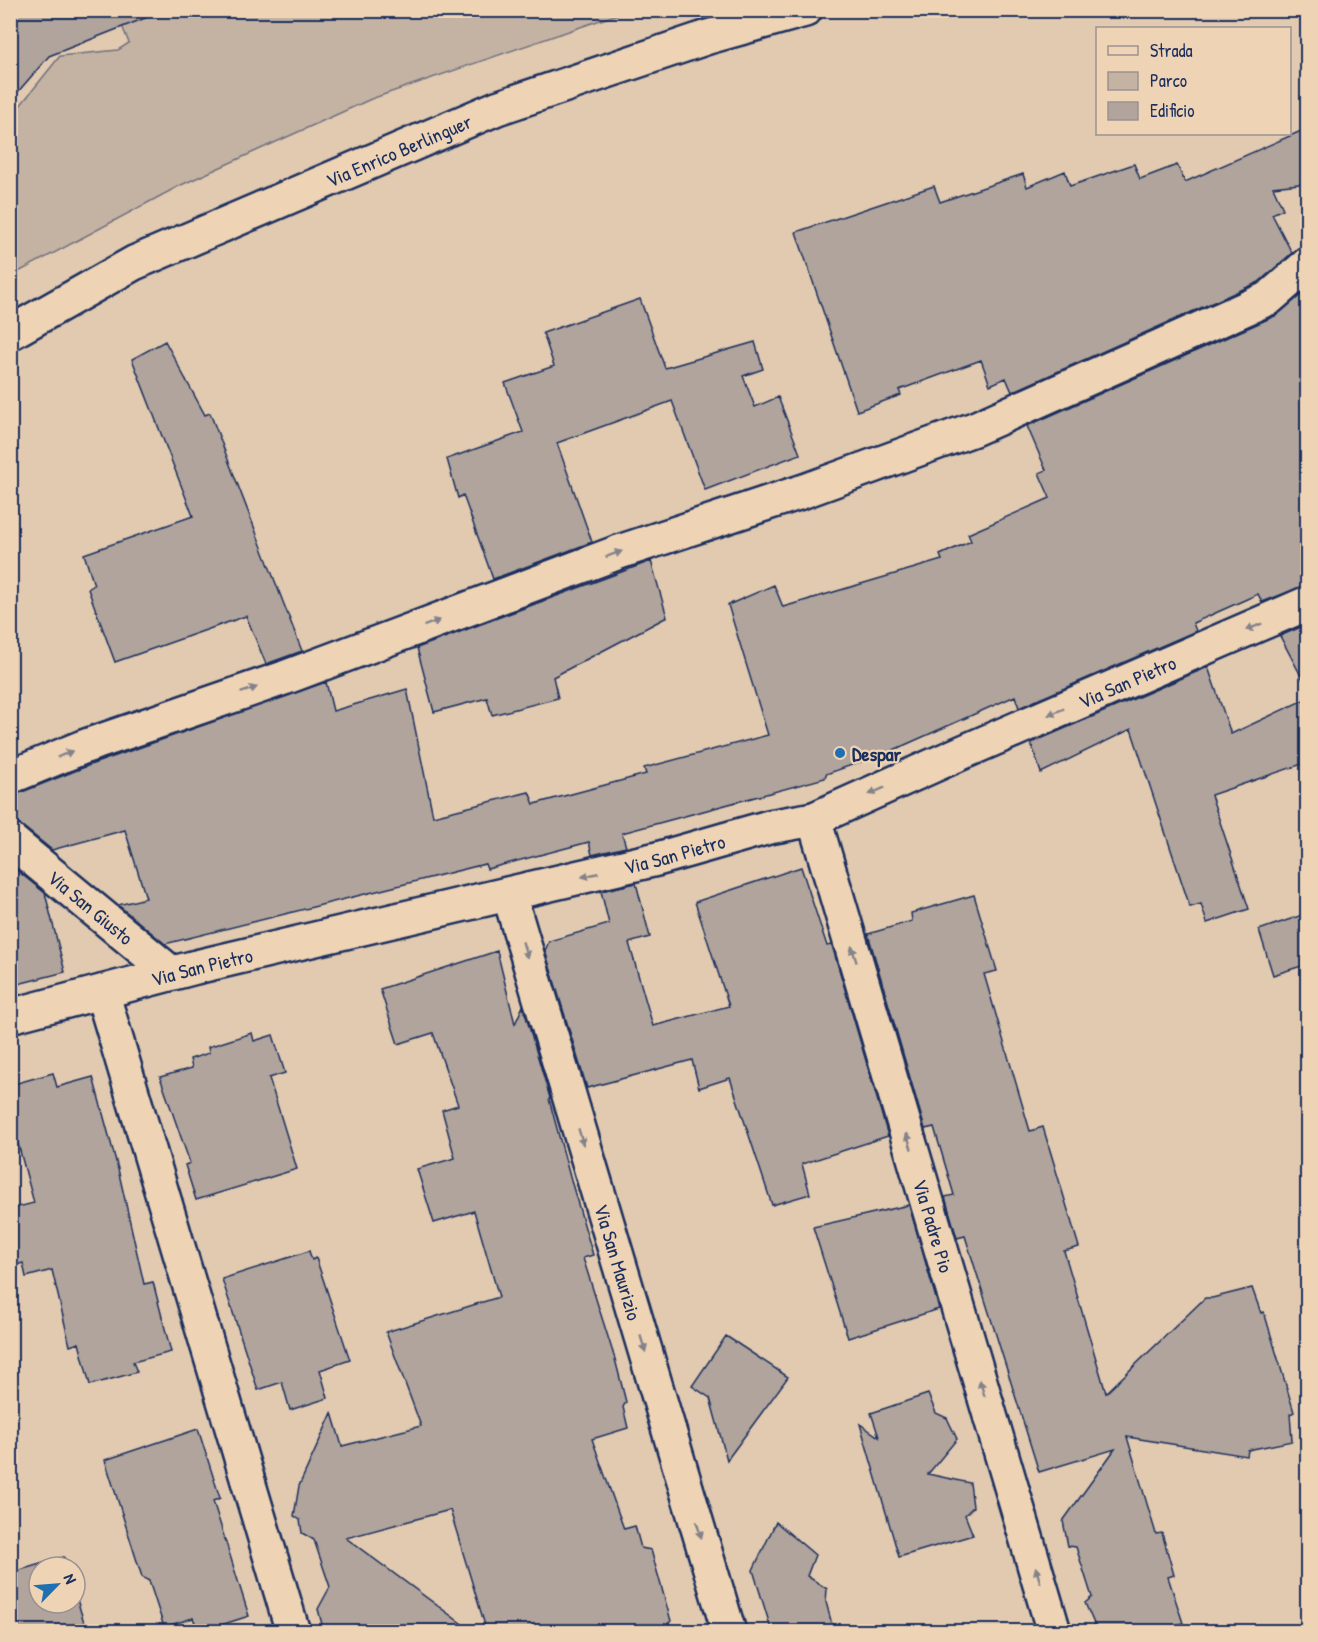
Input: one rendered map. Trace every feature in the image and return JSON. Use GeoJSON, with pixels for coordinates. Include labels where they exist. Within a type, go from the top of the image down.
{"type":"FeatureCollection","features":[{"type":"Feature","properties":{"kind":"street","name":"Via Enrico Berlinguer"},"geometry":{"type":"LineString","coordinates":[[10,333],[134,263],[497,108],[708,37],[805,10]]}},
{"type":"Feature","properties":{"kind":"street"},"geometry":{"type":"LineString","coordinates":[[10,777],[83,747],[284,678],[619,552],[804,491],[974,429],[1269,298],[1308,264]]}},
{"type":"Feature","properties":{"kind":"street","name":"Via San Pietro"},"geometry":{"type":"LineString","coordinates":[[10,1016],[171,974],[657,859],[770,827],[814,819],[1308,603]]}},
{"type":"Feature","properties":{"kind":"street","name":"Via Padre Pio"},"geometry":{"type":"LineString","coordinates":[[814,819],[1054,1632]]}},
{"type":"Feature","properties":{"kind":"street","name":"Via San Giusto"},"geometry":{"type":"LineString","coordinates":[[10,840],[171,974]]}},
{"type":"Feature","properties":{"kind":"street","name":"Via San Maurizio"},"geometry":{"type":"LineString","coordinates":[[509,894],[729,1632]]}},
{"type":"Feature","properties":{"kind":"street"},"geometry":{"type":"LineString","coordinates":[[102,992],[293,1632]]}},
{"type":"Feature","properties":{"kind":"green space"},"geometry":{"type":"Polygon","coordinates":[[[116,11],[627,11],[371,99],[179,186],[11,276],[11,117],[60,56],[118,50],[129,43],[116,11]]]}},
{"type":"Feature","properties":{"kind":"building"},"geometry":{"type":"Polygon","coordinates":[[[10,10],[157,10],[158,13],[49,56],[10,101],[10,10]]]}},
{"type":"Feature","properties":{"kind":"building"},"geometry":{"type":"Polygon","coordinates":[[[1308,128],[1308,183],[1273,187],[1283,209],[1272,214],[1292,253],[1259,282],[1012,392],[1006,378],[990,385],[981,360],[899,390],[901,395],[857,411],[796,232],[934,186],[940,202],[1023,174],[1027,187],[1065,171],[1070,186],[1134,164],[1140,179],[1177,165],[1185,182],[1308,128]]]}},
{"type":"Feature","properties":{"kind":"building"},"geometry":{"type":"Polygon","coordinates":[[[1308,289],[1308,585],[1262,602],[1258,594],[1193,623],[1196,631],[1019,708],[1015,696],[889,752],[826,774],[825,778],[622,833],[626,847],[592,855],[589,842],[487,869],[485,864],[165,944],[118,905],[146,898],[125,830],[52,850],[22,826],[10,822],[10,795],[326,682],[333,711],[407,689],[433,816],[529,792],[534,804],[646,774],[644,768],[768,735],[728,605],[774,585],[783,607],[942,560],[940,555],[971,541],[968,534],[1050,498],[1039,473],[1046,470],[1027,426],[1277,315],[1308,289]]]}},
{"type":"Feature","properties":{"kind":"building"},"geometry":{"type":"Polygon","coordinates":[[[640,299],[665,368],[755,342],[763,369],[743,376],[755,407],[778,397],[800,454],[705,490],[672,401],[557,443],[592,542],[493,579],[463,495],[458,498],[447,459],[523,432],[505,383],[554,366],[543,333],[640,299]]]}},
{"type":"Feature","properties":{"kind":"building"},"geometry":{"type":"Polygon","coordinates":[[[165,341],[205,415],[210,413],[302,651],[266,664],[246,616],[115,662],[88,589],[94,585],[84,554],[193,516],[132,359],[165,341]]]}},
{"type":"Feature","properties":{"kind":"building"},"geometry":{"type":"Polygon","coordinates":[[[651,561],[667,617],[553,677],[558,698],[492,715],[487,698],[434,712],[417,648],[651,561]]]}},
{"type":"Feature","properties":{"kind":"building"},"geometry":{"type":"Polygon","coordinates":[[[1308,624],[1308,689],[1280,636],[1308,624]]]}},
{"type":"Feature","properties":{"kind":"building"},"geometry":{"type":"Polygon","coordinates":[[[1208,667],[1231,734],[1308,698],[1308,762],[1211,795],[1249,909],[1207,923],[1201,904],[1190,907],[1131,729],[1041,773],[1031,743],[1208,667]]]}},
{"type":"Feature","properties":{"kind":"building"},"geometry":{"type":"Polygon","coordinates":[[[10,865],[45,893],[65,972],[10,986],[10,865]]]}},
{"type":"Feature","properties":{"kind":"building"},"geometry":{"type":"Polygon","coordinates":[[[801,867],[827,946],[832,945],[888,1136],[802,1164],[810,1194],[772,1205],[730,1078],[699,1088],[692,1060],[587,1088],[545,951],[549,941],[609,924],[601,891],[636,883],[650,937],[629,943],[653,1026],[729,1006],[695,902],[801,867]]]}},
{"type":"Feature","properties":{"kind":"building"},"geometry":{"type":"Polygon","coordinates":[[[974,895],[997,971],[984,974],[1030,1131],[1043,1127],[1079,1247],[1064,1251],[1106,1393],[1205,1298],[1252,1288],[1261,1313],[1264,1312],[1294,1412],[1290,1414],[1292,1441],[1248,1450],[1247,1456],[1127,1437],[1156,1534],[1162,1533],[1174,1575],[1168,1577],[1183,1623],[1179,1624],[1181,1632],[1107,1632],[1095,1626],[1085,1603],[1092,1597],[1076,1547],[1068,1546],[1063,1521],[1115,1449],[1039,1472],[965,1236],[957,1238],[945,1197],[954,1195],[934,1127],[925,1129],[868,934],[912,921],[911,913],[974,895]]]}},
{"type":"Feature","properties":{"kind":"building"},"geometry":{"type":"Polygon","coordinates":[[[1308,913],[1308,964],[1273,975],[1259,930],[1308,913]]]}},
{"type":"Feature","properties":{"kind":"building"},"geometry":{"type":"Polygon","coordinates":[[[497,951],[515,1024],[523,1006],[550,1098],[593,1255],[583,1258],[626,1402],[623,1407],[628,1428],[592,1439],[624,1529],[635,1526],[641,1548],[651,1550],[671,1621],[657,1632],[487,1632],[450,1510],[346,1538],[473,1632],[324,1632],[318,1609],[330,1587],[314,1540],[302,1533],[300,1520],[294,1516],[299,1486],[332,1413],[342,1446],[421,1426],[386,1332],[499,1297],[474,1211],[434,1223],[417,1169],[455,1158],[442,1110],[458,1105],[433,1033],[398,1044],[380,989],[497,951]]]}},
{"type":"Feature","properties":{"kind":"building"},"geometry":{"type":"Polygon","coordinates":[[[252,1033],[254,1041],[273,1035],[285,1073],[269,1078],[297,1169],[196,1200],[185,1165],[190,1163],[160,1077],[192,1068],[190,1059],[209,1053],[208,1047],[252,1033]]]}},
{"type":"Feature","properties":{"kind":"building"},"geometry":{"type":"Polygon","coordinates":[[[53,1073],[57,1087],[93,1077],[118,1169],[144,1284],[153,1282],[171,1352],[133,1362],[137,1372],[90,1385],[79,1343],[70,1346],[52,1270],[26,1277],[23,1263],[10,1267],[10,1209],[34,1203],[16,1136],[10,1135],[10,1085],[53,1073]]]}},
{"type":"Feature","properties":{"kind":"building"},"geometry":{"type":"Polygon","coordinates":[[[909,1205],[939,1309],[848,1338],[813,1227],[909,1205]]]}},
{"type":"Feature","properties":{"kind":"building"},"geometry":{"type":"Polygon","coordinates":[[[309,1251],[312,1260],[316,1258],[350,1360],[320,1370],[328,1398],[290,1410],[282,1382],[258,1390],[222,1279],[309,1251]]]}},
{"type":"Feature","properties":{"kind":"building"},"geometry":{"type":"Polygon","coordinates":[[[726,1336],[788,1377],[727,1460],[710,1398],[692,1386],[726,1336]]]}},
{"type":"Feature","properties":{"kind":"building"},"geometry":{"type":"Polygon","coordinates":[[[928,1394],[936,1413],[947,1418],[957,1439],[928,1474],[970,1483],[973,1507],[965,1515],[973,1535],[899,1557],[860,1424],[879,1437],[871,1413],[928,1394]]]}},
{"type":"Feature","properties":{"kind":"building"},"geometry":{"type":"Polygon","coordinates":[[[198,1429],[220,1498],[213,1501],[249,1616],[199,1632],[193,1618],[164,1627],[149,1581],[142,1577],[105,1460],[198,1429]]]}},
{"type":"Feature","properties":{"kind":"building"},"geometry":{"type":"Polygon","coordinates":[[[776,1522],[815,1555],[807,1576],[827,1589],[826,1602],[834,1632],[772,1632],[753,1570],[776,1522]]]}},
{"type":"Feature","properties":{"kind":"building"},"geometry":{"type":"Polygon","coordinates":[[[27,1568],[27,1615],[82,1615],[87,1632],[10,1632],[10,1573],[27,1568]]]}},
{"type":"Feature","properties":{"kind":"place","name":"Despar"},"geometry":{"type":"Point","coordinates":[840,753]}}]}
